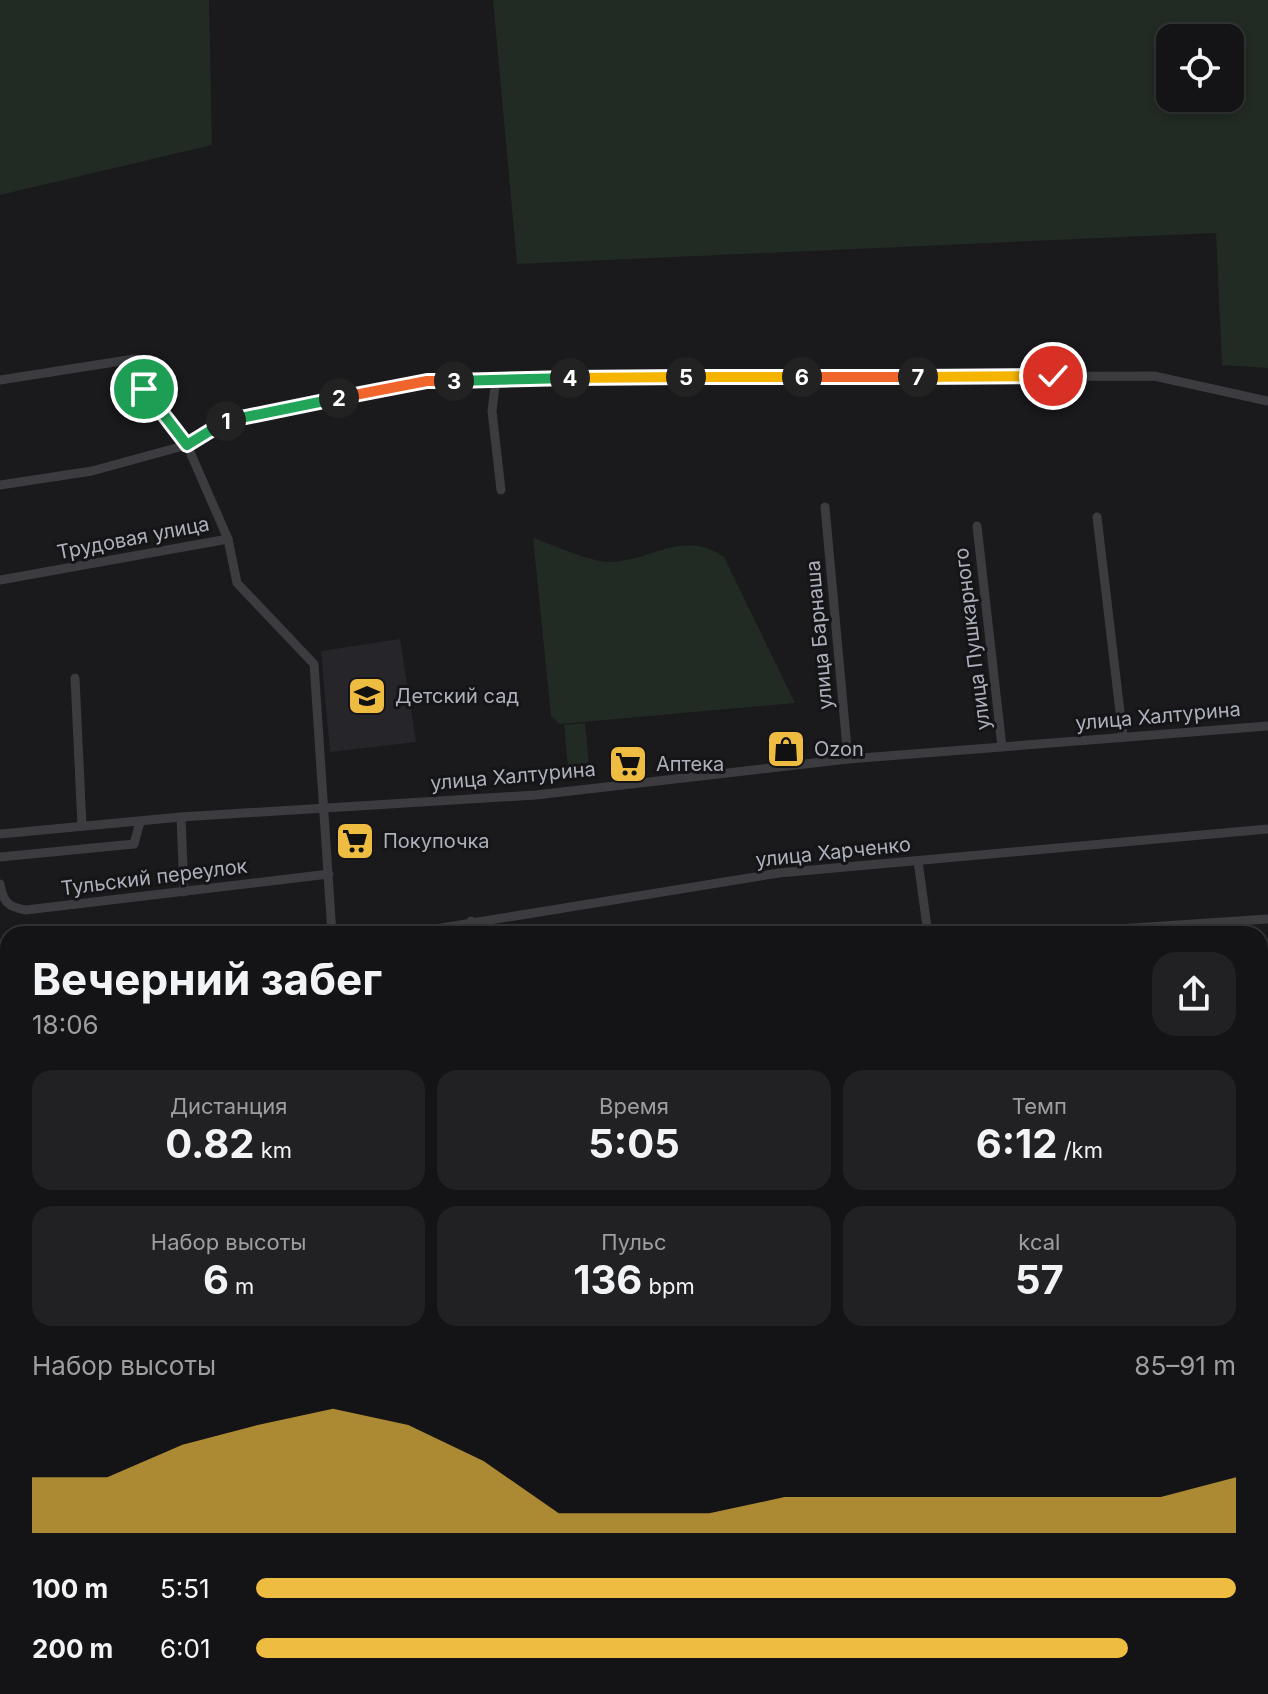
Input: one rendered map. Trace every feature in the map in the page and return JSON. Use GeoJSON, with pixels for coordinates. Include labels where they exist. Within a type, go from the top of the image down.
{"type":"FeatureCollection","features":[{"type":"Feature","properties":{"kind":"street","name":"Трудовая улица"},"geometry":{"type":"LineString","coordinates":[[0,380],[134,359],[144,389],[187,445],[228,539],[0,580]]}},
{"type":"Feature","properties":{"kind":"street"},"geometry":{"type":"LineString","coordinates":[[0,485],[92,471],[187,445],[231,418],[427,381],[1154,376],[1268,401]]}},
{"type":"Feature","properties":{"kind":"street"},"geometry":{"type":"LineString","coordinates":[[496,379],[492,411],[501,490]]}},
{"type":"Feature","properties":{"kind":"street","name":"улица Барнаша"},"geometry":{"type":"LineString","coordinates":[[825,507],[848,759]]}},
{"type":"Feature","properties":{"kind":"street"},"geometry":{"type":"LineString","coordinates":[[1097,517],[1123,737]]}},
{"type":"Feature","properties":{"kind":"street","name":"улица Пушкарного"},"geometry":{"type":"LineString","coordinates":[[977,526],[1002,747]]}},
{"type":"Feature","properties":{"kind":"street"},"geometry":{"type":"LineString","coordinates":[[228,539],[237,583],[314,664],[332,926]]}},
{"type":"Feature","properties":{"kind":"street"},"geometry":{"type":"LineString","coordinates":[[75,678],[82,826]]}},
{"type":"Feature","properties":{"kind":"street","name":"улица Халтурина"},"geometry":{"type":"LineString","coordinates":[[3,834],[181,817],[536,795],[848,759],[1268,726]]}},
{"type":"Feature","properties":{"kind":"street"},"geometry":{"type":"LineString","coordinates":[[181,817],[184,892]]}},
{"type":"Feature","properties":{"kind":"street"},"geometry":{"type":"LineString","coordinates":[[3,834],[3,856],[134,844],[140,822]]}},
{"type":"Feature","properties":{"kind":"street","name":"улица Харченко"},"geometry":{"type":"LineString","coordinates":[[445,926],[779,873],[1268,829]]}},
{"type":"Feature","properties":{"kind":"street"},"geometry":{"type":"LineString","coordinates":[[918,861],[927,926]]}},
{"type":"Feature","properties":{"kind":"street","name":"Тульский переулок"},"geometry":{"type":"LineString","coordinates":[[0,884],[3,900],[11,908],[26,910],[329,874]]}},
{"type":"Feature","properties":{"kind":"street"},"geometry":{"type":"LineString","coordinates":[[1163,926],[1268,919]]}},
{"type":"Feature","properties":{"kind":"street"},"geometry":{"type":"LineString","coordinates":[[471,921],[473,926]]}},
{"type":"Feature","properties":{"kind":"shaded area"},"geometry":{"type":"Polygon","coordinates":[[[0,0],[209,0],[212,145],[0,195],[0,0]]]}},
{"type":"Feature","properties":{"kind":"shaded area"},"geometry":{"type":"Polygon","coordinates":[[[493,0],[1268,0],[1268,368],[1222,365],[1216,233],[517,264],[493,0]]]}},
{"type":"Feature","properties":{"kind":"shaded area"},"geometry":{"type":"Polygon","coordinates":[[[533,538],[603,562],[627,560],[681,546],[709,549],[724,557],[795,703],[560,724],[551,716],[533,538]]]}},
{"type":"Feature","properties":{"kind":"shaded area","name":"Детский сад"},"geometry":{"type":"Polygon","coordinates":[[[400,639],[416,742],[330,752],[321,651],[400,639]]]}},
{"type":"Feature","properties":{"kind":"shaded area"},"geometry":{"type":"Polygon","coordinates":[[[585,723],[589,764],[568,766],[564,725],[585,723]]]}},
{"type":"Feature","properties":{"kind":"place","name":"Детский сад"},"geometry":{"type":"Point","coordinates":[367,696]}},
{"type":"Feature","properties":{"kind":"place","name":"Ozon"},"geometry":{"type":"Point","coordinates":[786,749]}},
{"type":"Feature","properties":{"kind":"place","name":"Аптека"},"geometry":{"type":"Point","coordinates":[628,764]}},
{"type":"Feature","properties":{"kind":"place","name":"Покупочка"},"geometry":{"type":"Point","coordinates":[355,841]}},
{"type":"Feature","properties":{"kind":"route"},"geometry":{"type":"LineString","coordinates":[[144,389],[187,445],[231,418],[427,381],[1053,376]]}}]}
